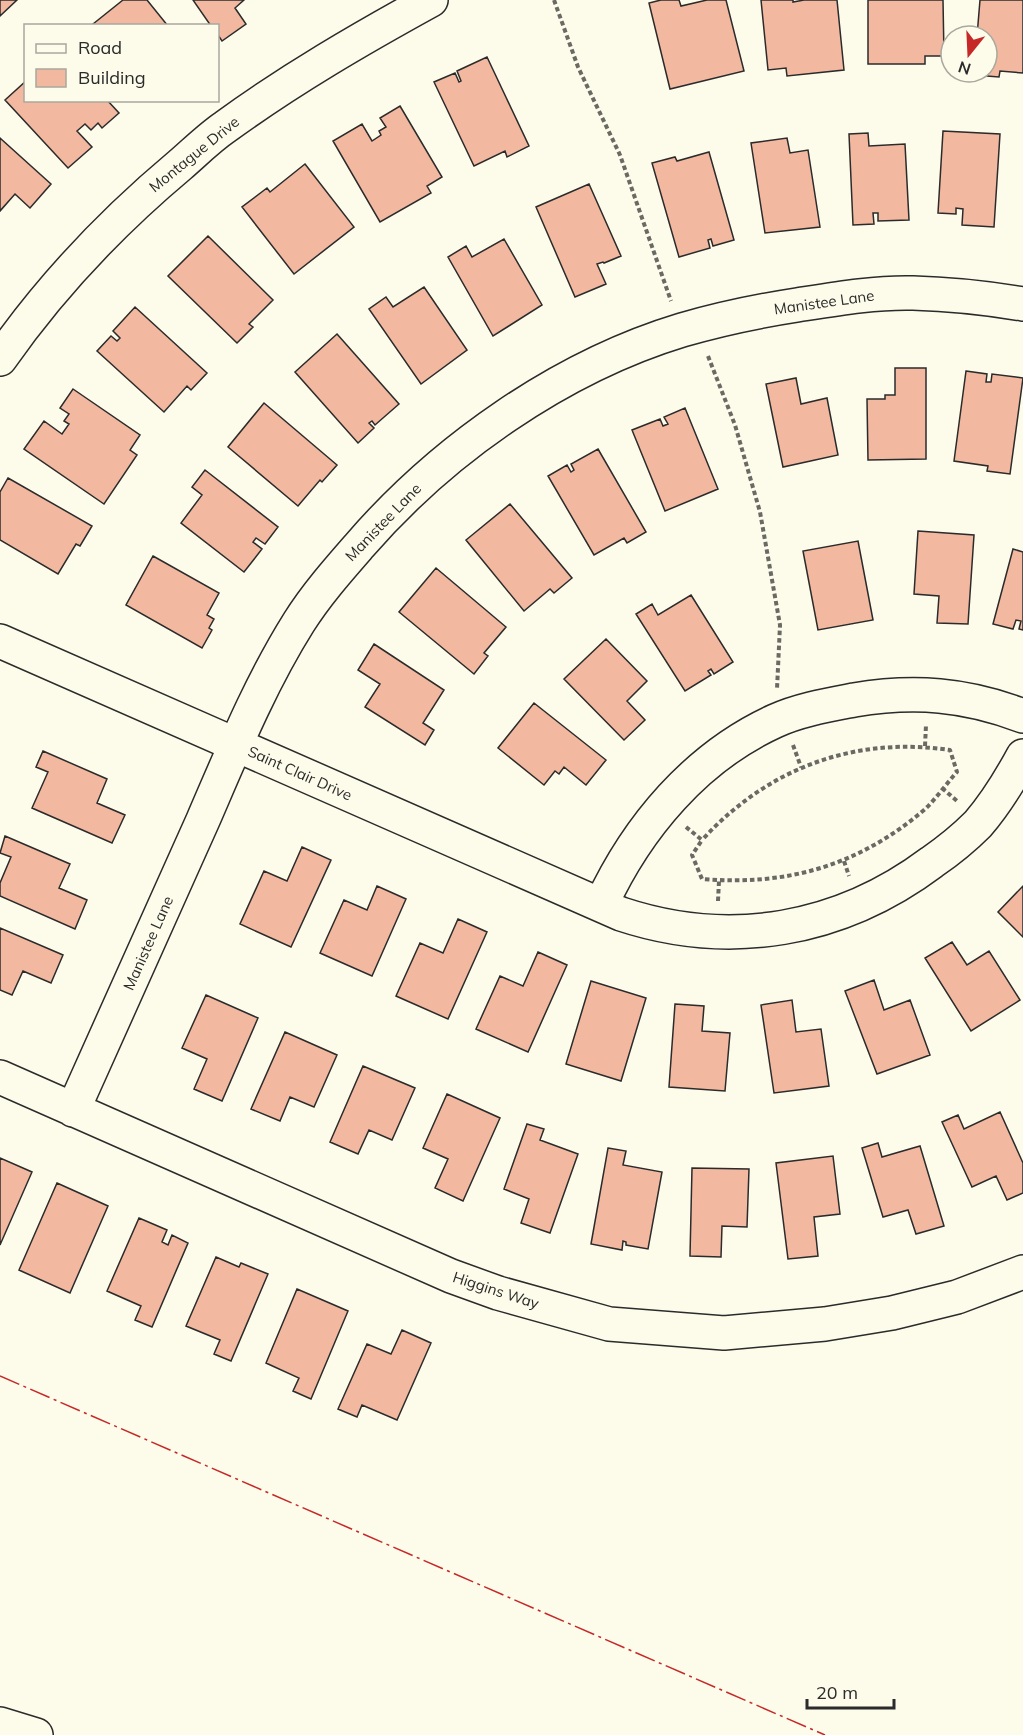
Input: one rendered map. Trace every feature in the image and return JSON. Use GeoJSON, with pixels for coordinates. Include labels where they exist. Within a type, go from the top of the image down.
{"type":"FeatureCollection","features":[{"type":"Feature","properties":{"kind":"street","name":"Montague Drive"},"geometry":{"type":"LineString","coordinates":[[0,358],[31,314],[82,257],[155,185],[209,140],[309,69],[431,0]]}},
{"type":"Feature","properties":{"kind":"street","name":"Manistee Lane"},"geometry":{"type":"LineString","coordinates":[[73,1110],[268,676],[301,620],[334,575],[408,493],[492,427],[565,380],[618,355],[689,328],[749,313],[818,301],[874,295],[921,293],[1023,304]]}},
{"type":"Feature","properties":{"kind":"street","name":"Saint Clair Drive"},"geometry":{"type":"LineString","coordinates":[[0,641],[601,905],[649,923],[683,929],[716,932],[802,924],[841,914],[878,897],[911,878],[947,852],[977,824],[1005,789],[1023,756]]}},
{"type":"Feature","properties":{"kind":"street"},"geometry":{"type":"LineString","coordinates":[[601,905],[635,843],[662,808],[713,759],[734,744],[777,720],[838,703],[878,696],[927,694],[972,700],[1023,716]]}},
{"type":"Feature","properties":{"kind":"street","name":"Higgins Way"},"geometry":{"type":"LineString","coordinates":[[0,1077],[451,1276],[498,1293],[609,1324],[724,1334],[825,1324],[892,1313],[957,1297],[1023,1272]]}},
{"type":"Feature","properties":{"kind":"street"},"geometry":{"type":"LineString","coordinates":[[0,1724],[36,1735]]}},
{"type":"Feature","properties":{"kind":"path"},"geometry":{"type":"LineString","coordinates":[[554,0],[578,67],[620,155],[689,328],[735,425],[760,512],[780,625],[777,720]]}},
{"type":"Feature","properties":{"kind":"path"},"geometry":{"type":"LineString","coordinates":[[925,746],[950,750],[957,772],[926,808],[873,846],[843,861],[800,875],[750,881],[702,879],[692,855],[702,840],[744,800],[801,767],[836,756],[885,747],[925,746]]}},
{"type":"Feature","properties":{"kind":"path"},"geometry":{"type":"LineString","coordinates":[[662,808],[702,840]]}},
{"type":"Feature","properties":{"kind":"building"},"geometry":{"type":"Polygon","coordinates":[[[0,0],[17,0],[0,16],[0,0]]]}},
{"type":"Feature","properties":{"kind":"building"},"geometry":{"type":"Polygon","coordinates":[[[123,0],[147,0],[166,24],[93,24],[123,0]]]}},
{"type":"Feature","properties":{"kind":"building"},"geometry":{"type":"Polygon","coordinates":[[[193,0],[244,0],[235,8],[246,24],[222,41],[219,36],[219,24],[210,24],[193,0]]]}},
{"type":"Feature","properties":{"kind":"building"},"geometry":{"type":"Polygon","coordinates":[[[679,0],[681,6],[707,0],[726,0],[744,71],[670,89],[649,3],[679,0]]]}},
{"type":"Feature","properties":{"kind":"building"},"geometry":{"type":"Polygon","coordinates":[[[761,0],[793,0],[793,2],[837,0],[844,70],[787,76],[786,68],[768,70],[761,0]]]}},
{"type":"Feature","properties":{"kind":"building"},"geometry":{"type":"Polygon","coordinates":[[[868,0],[943,0],[943,24],[939,24],[939,56],[925,56],[925,64],[868,64],[868,0]]]}},
{"type":"Feature","properties":{"kind":"building"},"geometry":{"type":"Polygon","coordinates":[[[980,0],[1023,0],[1023,73],[1000,71],[999,77],[999,24],[978,24],[980,0]]]}},
{"type":"Feature","properties":{"kind":"building"},"geometry":{"type":"Polygon","coordinates":[[[487,57],[529,146],[507,157],[505,151],[474,166],[434,82],[455,73],[459,82],[461,81],[457,71],[487,57]]]}},
{"type":"Feature","properties":{"kind":"building"},"geometry":{"type":"Polygon","coordinates":[[[24,83],[24,102],[109,102],[119,113],[102,128],[98,123],[91,130],[85,124],[77,131],[92,147],[68,168],[5,100],[24,83]]]}},
{"type":"Feature","properties":{"kind":"building"},"geometry":{"type":"Polygon","coordinates":[[[400,106],[442,177],[427,186],[431,193],[380,222],[333,141],[362,124],[372,141],[381,135],[379,131],[386,127],[380,118],[400,106]]]}},
{"type":"Feature","properties":{"kind":"building"},"geometry":{"type":"Polygon","coordinates":[[[943,131],[1000,134],[994,227],[962,225],[963,209],[956,208],[956,214],[938,213],[943,131]]]}},
{"type":"Feature","properties":{"kind":"building"},"geometry":{"type":"Polygon","coordinates":[[[868,133],[869,146],[905,144],[909,220],[878,221],[878,213],[873,213],[874,224],[853,225],[849,134],[868,133]]]}},
{"type":"Feature","properties":{"kind":"building"},"geometry":{"type":"Polygon","coordinates":[[[0,138],[51,184],[30,208],[15,194],[0,211],[0,138]]]}},
{"type":"Feature","properties":{"kind":"building"},"geometry":{"type":"Polygon","coordinates":[[[787,138],[790,153],[808,150],[820,227],[765,233],[751,143],[787,138]]]}},
{"type":"Feature","properties":{"kind":"building"},"geometry":{"type":"Polygon","coordinates":[[[709,152],[734,240],[713,246],[711,239],[708,240],[710,248],[679,257],[652,163],[675,157],[677,161],[709,152]]]}},
{"type":"Feature","properties":{"kind":"building"},"geometry":{"type":"Polygon","coordinates":[[[305,164],[354,227],[294,274],[242,207],[267,188],[270,192],[305,164]]]}},
{"type":"Feature","properties":{"kind":"building"},"geometry":{"type":"Polygon","coordinates":[[[589,184],[621,256],[597,264],[606,284],[575,297],[536,207],[589,184]]]}},
{"type":"Feature","properties":{"kind":"building"},"geometry":{"type":"Polygon","coordinates":[[[208,236],[273,300],[249,324],[253,327],[237,343],[168,276],[208,236]]]}},
{"type":"Feature","properties":{"kind":"building"},"geometry":{"type":"Polygon","coordinates":[[[504,239],[542,305],[493,336],[448,257],[466,246],[472,257],[504,239]]]}},
{"type":"Feature","properties":{"kind":"building"},"geometry":{"type":"Polygon","coordinates":[[[424,287],[467,350],[421,384],[369,309],[386,297],[393,307],[424,287]]]}},
{"type":"Feature","properties":{"kind":"building"},"geometry":{"type":"Polygon","coordinates":[[[135,307],[207,373],[191,390],[187,386],[164,412],[97,351],[111,336],[117,341],[120,338],[113,331],[135,307]]]}},
{"type":"Feature","properties":{"kind":"building"},"geometry":{"type":"Polygon","coordinates":[[[337,334],[399,404],[375,425],[372,421],[369,423],[374,428],[358,443],[295,372],[337,334]]]}},
{"type":"Feature","properties":{"kind":"building"},"geometry":{"type":"Polygon","coordinates":[[[895,368],[926,368],[926,459],[868,460],[867,399],[885,399],[885,395],[895,395],[895,368]]]}},
{"type":"Feature","properties":{"kind":"building"},"geometry":{"type":"Polygon","coordinates":[[[966,371],[987,374],[986,382],[991,382],[992,374],[1023,378],[1010,474],[987,471],[988,466],[954,461],[966,371]]]}},
{"type":"Feature","properties":{"kind":"building"},"geometry":{"type":"Polygon","coordinates":[[[796,378],[801,404],[827,398],[838,455],[783,467],[766,384],[796,378]]]}},
{"type":"Feature","properties":{"kind":"building"},"geometry":{"type":"Polygon","coordinates":[[[73,389],[140,435],[130,450],[137,455],[104,504],[24,449],[44,421],[62,434],[69,424],[64,421],[69,414],[60,408],[73,389]]]}},
{"type":"Feature","properties":{"kind":"building"},"geometry":{"type":"Polygon","coordinates":[[[264,403],[337,465],[322,482],[320,480],[298,506],[228,447],[264,403]]]}},
{"type":"Feature","properties":{"kind":"building"},"geometry":{"type":"Polygon","coordinates":[[[685,408],[718,489],[665,511],[632,430],[660,419],[663,426],[668,424],[664,417],[685,408]]]}},
{"type":"Feature","properties":{"kind":"building"},"geometry":{"type":"Polygon","coordinates":[[[598,449],[646,532],[627,543],[624,538],[594,555],[548,476],[567,465],[571,472],[574,470],[571,464],[598,449]]]}},
{"type":"Feature","properties":{"kind":"building"},"geometry":{"type":"Polygon","coordinates":[[[205,470],[278,527],[265,544],[256,538],[253,542],[262,549],[244,572],[181,523],[202,495],[192,487],[205,470]]]}},
{"type":"Feature","properties":{"kind":"building"},"geometry":{"type":"Polygon","coordinates":[[[8,478],[92,526],[80,546],[76,544],[58,574],[0,540],[0,492],[8,478]]]}},
{"type":"Feature","properties":{"kind":"building"},"geometry":{"type":"Polygon","coordinates":[[[510,504],[572,578],[554,593],[550,589],[524,611],[466,540],[510,504]]]}},
{"type":"Feature","properties":{"kind":"building"},"geometry":{"type":"Polygon","coordinates":[[[918,531],[974,535],[968,624],[937,623],[939,596],[914,594],[918,531]]]}},
{"type":"Feature","properties":{"kind":"building"},"geometry":{"type":"Polygon","coordinates":[[[858,541],[873,620],[818,630],[803,551],[858,541]]]}},
{"type":"Feature","properties":{"kind":"building"},"geometry":{"type":"Polygon","coordinates":[[[1013,549],[1023,552],[1023,630],[1019,629],[1021,621],[1016,620],[1013,629],[993,624],[1013,549]]]}},
{"type":"Feature","properties":{"kind":"building"},"geometry":{"type":"Polygon","coordinates":[[[153,556],[219,593],[207,615],[214,619],[209,628],[212,630],[202,648],[126,605],[153,556]]]}},
{"type":"Feature","properties":{"kind":"building"},"geometry":{"type":"Polygon","coordinates":[[[436,568],[506,627],[484,653],[488,656],[474,674],[399,612],[436,568]]]}},
{"type":"Feature","properties":{"kind":"building"},"geometry":{"type":"Polygon","coordinates":[[[691,595],[733,662],[714,674],[711,669],[708,671],[711,675],[685,691],[636,614],[652,604],[658,615],[691,595]]]}},
{"type":"Feature","properties":{"kind":"building"},"geometry":{"type":"Polygon","coordinates":[[[606,639],[647,681],[627,701],[645,720],[624,740],[564,679],[606,639]]]}},
{"type":"Feature","properties":{"kind":"building"},"geometry":{"type":"Polygon","coordinates":[[[374,644],[444,690],[423,723],[434,730],[425,745],[365,707],[380,684],[358,670],[374,644]]]}},
{"type":"Feature","properties":{"kind":"building"},"geometry":{"type":"Polygon","coordinates":[[[534,703],[606,760],[586,785],[564,767],[559,774],[555,771],[544,785],[498,748],[534,703]]]}},
{"type":"Feature","properties":{"kind":"building"},"geometry":{"type":"Polygon","coordinates":[[[43,751],[107,779],[97,803],[125,815],[112,843],[32,808],[48,772],[36,767],[43,751]]]}},
{"type":"Feature","properties":{"kind":"building"},"geometry":{"type":"Polygon","coordinates":[[[5,836],[70,864],[59,888],[87,900],[75,929],[0,896],[0,883],[11,857],[0,853],[5,836]]]}},
{"type":"Feature","properties":{"kind":"building"},"geometry":{"type":"Polygon","coordinates":[[[302,847],[331,860],[291,947],[240,924],[264,871],[287,881],[302,847]]]}},
{"type":"Feature","properties":{"kind":"building"},"geometry":{"type":"Polygon","coordinates":[[[377,886],[406,899],[372,976],[320,953],[344,900],[367,910],[377,886]]]}},
{"type":"Feature","properties":{"kind":"building"},"geometry":{"type":"Polygon","coordinates":[[[1023,886],[1023,937],[998,912],[1023,886]]]}},
{"type":"Feature","properties":{"kind":"building"},"geometry":{"type":"Polygon","coordinates":[[[458,919],[487,932],[448,1019],[396,996],[420,943],[443,953],[458,919]]]}},
{"type":"Feature","properties":{"kind":"building"},"geometry":{"type":"Polygon","coordinates":[[[0,928],[63,955],[51,983],[23,971],[12,995],[0,990],[0,928]]]}},
{"type":"Feature","properties":{"kind":"building"},"geometry":{"type":"Polygon","coordinates":[[[952,942],[967,965],[989,951],[1020,1000],[971,1031],[925,958],[952,942]]]}},
{"type":"Feature","properties":{"kind":"building"},"geometry":{"type":"Polygon","coordinates":[[[538,952],[567,965],[528,1052],[476,1029],[500,976],[523,986],[538,952]]]}},
{"type":"Feature","properties":{"kind":"building"},"geometry":{"type":"Polygon","coordinates":[[[874,980],[884,1010],[910,1000],[930,1055],[877,1074],[845,991],[874,980]]]}},
{"type":"Feature","properties":{"kind":"building"},"geometry":{"type":"Polygon","coordinates":[[[591,981],[646,998],[621,1081],[566,1064],[591,981]]]}},
{"type":"Feature","properties":{"kind":"building"},"geometry":{"type":"Polygon","coordinates":[[[206,995],[258,1018],[222,1101],[194,1089],[207,1059],[182,1048],[206,995]]]}},
{"type":"Feature","properties":{"kind":"building"},"geometry":{"type":"Polygon","coordinates":[[[792,1000],[796,1032],[821,1029],[829,1086],[774,1093],[761,1005],[792,1000]]]}},
{"type":"Feature","properties":{"kind":"building"},"geometry":{"type":"Polygon","coordinates":[[[675,1004],[704,1006],[702,1031],[730,1033],[725,1091],[669,1087],[675,1004]]]}},
{"type":"Feature","properties":{"kind":"building"},"geometry":{"type":"Polygon","coordinates":[[[285,1032],[337,1055],[314,1107],[290,1097],[280,1121],[251,1109],[285,1032]]]}},
{"type":"Feature","properties":{"kind":"building"},"geometry":{"type":"Polygon","coordinates":[[[363,1066],[415,1088],[392,1140],[369,1130],[358,1154],[330,1142],[363,1066]]]}},
{"type":"Feature","properties":{"kind":"building"},"geometry":{"type":"Polygon","coordinates":[[[447,1094],[500,1118],[463,1201],[435,1188],[448,1159],[423,1148],[447,1094]]]}},
{"type":"Feature","properties":{"kind":"building"},"geometry":{"type":"Polygon","coordinates":[[[1000,1112],[1023,1163],[1023,1193],[1007,1200],[996,1176],[972,1187],[942,1122],[958,1115],[964,1129],[1000,1112]]]}},
{"type":"Feature","properties":{"kind":"building"},"geometry":{"type":"Polygon","coordinates":[[[527,1124],[544,1129],[540,1140],[578,1154],[550,1233],[521,1223],[529,1199],[504,1189],[527,1124]]]}},
{"type":"Feature","properties":{"kind":"building"},"geometry":{"type":"Polygon","coordinates":[[[878,1143],[882,1157],[920,1146],[944,1226],[916,1234],[908,1210],[883,1217],[862,1148],[878,1143]]]}},
{"type":"Feature","properties":{"kind":"building"},"geometry":{"type":"Polygon","coordinates":[[[608,1148],[626,1151],[623,1165],[662,1172],[648,1249],[626,1245],[623,1241],[622,1250],[591,1244],[608,1148]]]}},
{"type":"Feature","properties":{"kind":"building"},"geometry":{"type":"Polygon","coordinates":[[[833,1156],[840,1214],[814,1217],[818,1256],[788,1259],[776,1163],[833,1156]]]}},
{"type":"Feature","properties":{"kind":"building"},"geometry":{"type":"Polygon","coordinates":[[[0,1158],[32,1172],[0,1245],[0,1158]]]}},
{"type":"Feature","properties":{"kind":"building"},"geometry":{"type":"Polygon","coordinates":[[[692,1168],[749,1169],[747,1227],[722,1226],[721,1257],[690,1256],[692,1168]]]}},
{"type":"Feature","properties":{"kind":"building"},"geometry":{"type":"Polygon","coordinates":[[[57,1183],[108,1206],[70,1293],[19,1270],[57,1183]]]}},
{"type":"Feature","properties":{"kind":"building"},"geometry":{"type":"Polygon","coordinates":[[[139,1218],[167,1230],[162,1242],[168,1245],[172,1235],[188,1243],[152,1327],[135,1320],[141,1306],[107,1291],[139,1218]]]}},
{"type":"Feature","properties":{"kind":"building"},"geometry":{"type":"Polygon","coordinates":[[[216,1257],[239,1267],[241,1263],[268,1274],[231,1361],[214,1354],[220,1340],[186,1326],[216,1257]]]}},
{"type":"Feature","properties":{"kind":"building"},"geometry":{"type":"Polygon","coordinates":[[[297,1289],[348,1311],[311,1399],[293,1391],[299,1378],[266,1363],[297,1289]]]}},
{"type":"Feature","properties":{"kind":"building"},"geometry":{"type":"Polygon","coordinates":[[[402,1330],[431,1343],[397,1420],[362,1405],[357,1417],[338,1409],[367,1344],[391,1354],[402,1330]]]}},
{"type":"Feature","properties":{"kind":"power"},"geometry":{"type":"LineString","coordinates":[[0,1376],[825,1735]]}}]}
